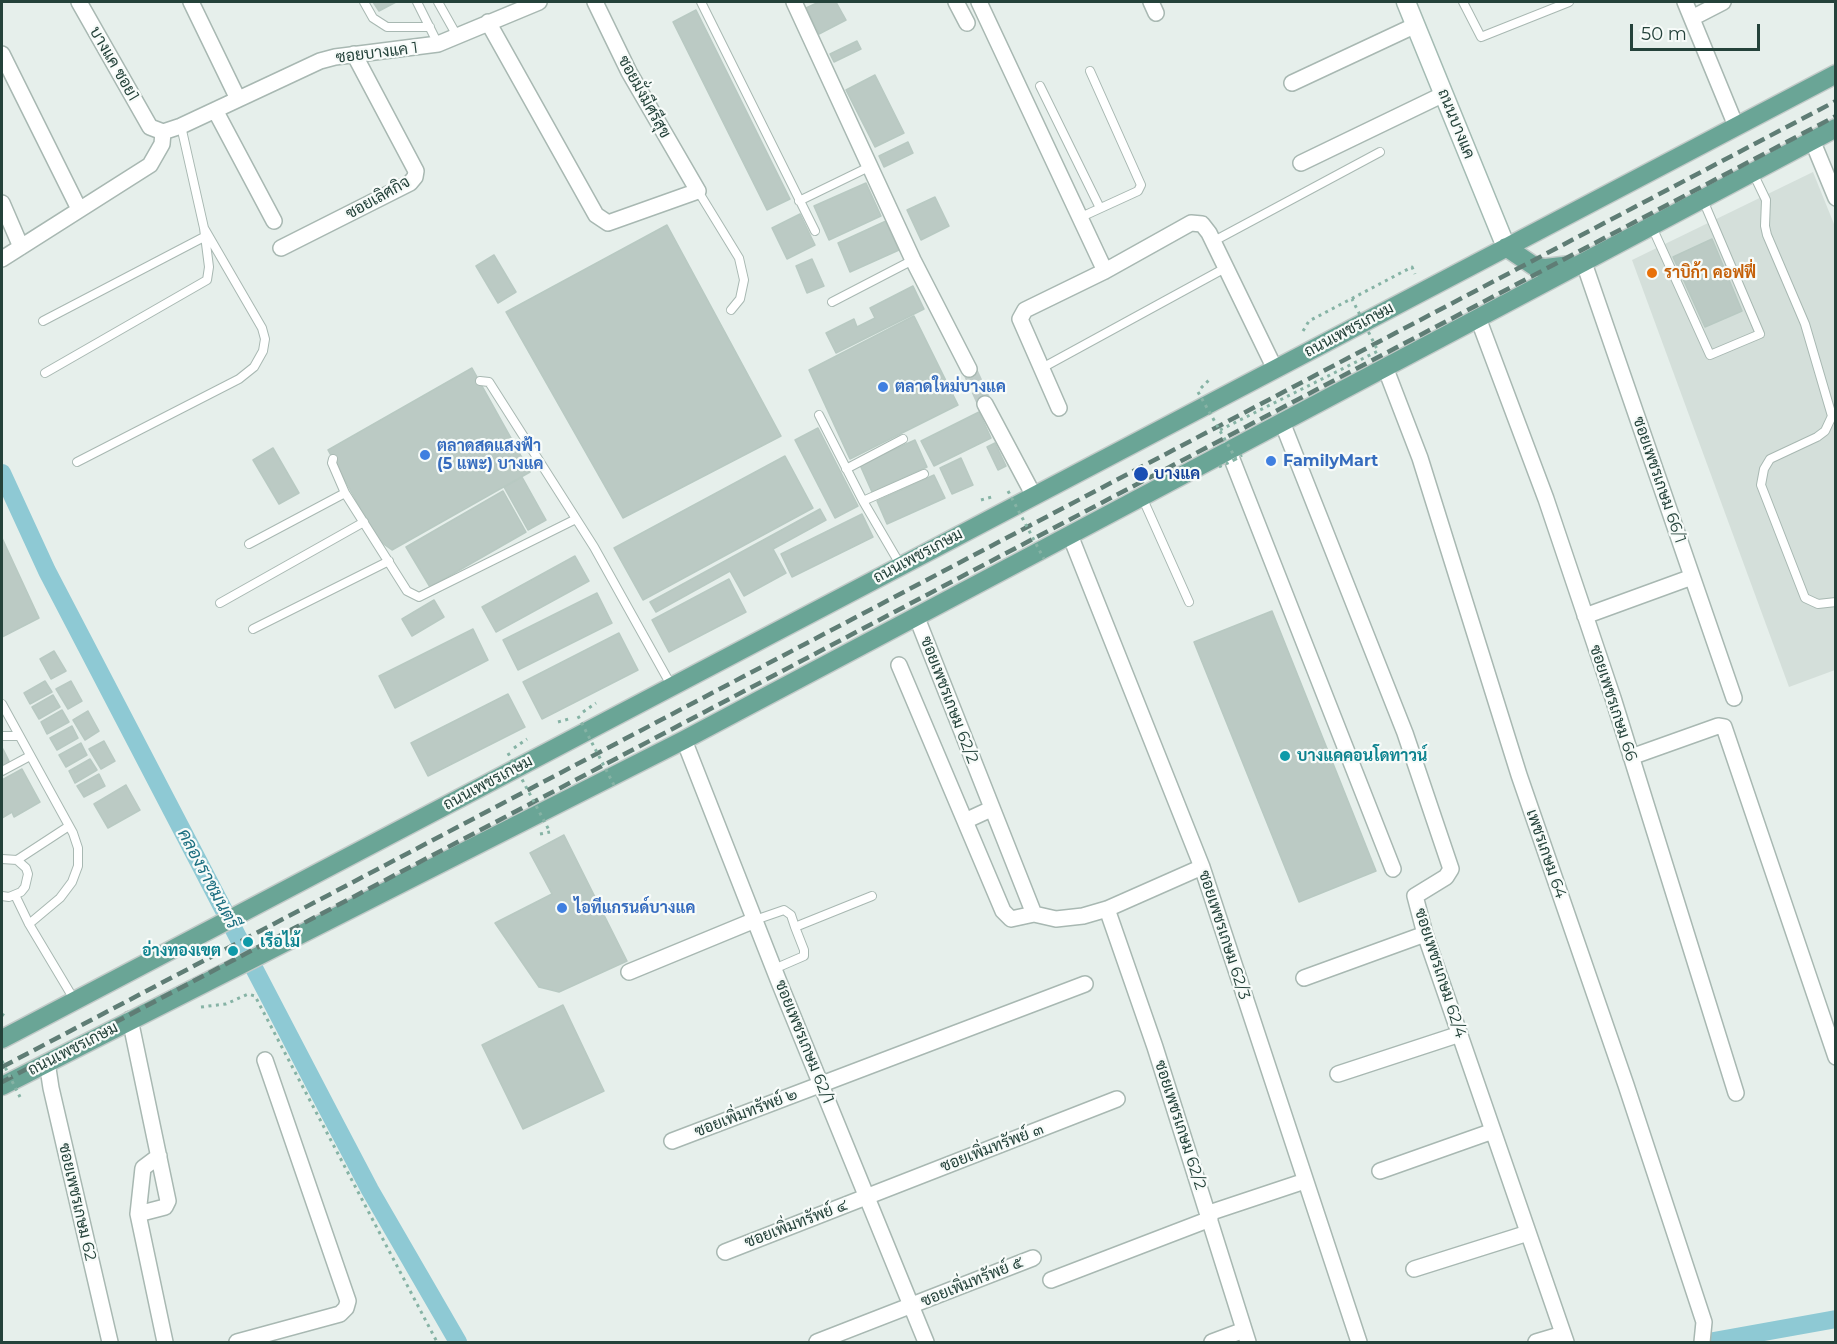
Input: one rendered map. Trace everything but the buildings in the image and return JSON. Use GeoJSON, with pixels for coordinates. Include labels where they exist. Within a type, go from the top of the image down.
{"type":"FeatureCollection","features":[{"type":"Feature","properties":{"kind":"main road","name":"ถนนบางแค"},"geometry":{"type":"LineString","coordinates":[[1406,2],[1506,247]]}},
{"type":"Feature","properties":{"kind":"main road","name":"ถนนเพชรเกษม"},"geometry":{"type":"LineString","coordinates":[[2,1039],[1836,74]]}},
{"type":"Feature","properties":{"kind":"main road","name":"ถนนเพชรเกษม"},"geometry":{"type":"LineString","coordinates":[[2,1086],[214,976],[684,740],[1142,496],[1235,455],[1282,422],[1836,128]]}},
{"type":"Feature","properties":{"kind":"main road"},"geometry":{"type":"LineString","coordinates":[[1506,247],[1534,266],[1545,268],[1584,263]]}},
{"type":"Feature","properties":{"kind":"street","name":"บางแค ซอย1"},"geometry":{"type":"LineString","coordinates":[[78,2],[157,130]]}},
{"type":"Feature","properties":{"kind":"street"},"geometry":{"type":"LineString","coordinates":[[191,2],[238,99]]}},
{"type":"Feature","properties":{"kind":"street","name":"ซอยบางแค 1"},"geometry":{"type":"LineString","coordinates":[[157,130],[182,126],[309,65],[335,57],[438,44],[456,34],[539,2]]}},
{"type":"Feature","properties":{"kind":"street","name":"ซอยมั่งมีศรีสุข"},"geometry":{"type":"LineString","coordinates":[[595,2],[629,72],[698,191]]}},
{"type":"Feature","properties":{"kind":"street"},"geometry":{"type":"LineString","coordinates":[[794,2],[913,260],[969,369]]}},
{"type":"Feature","properties":{"kind":"street"},"geometry":{"type":"LineString","coordinates":[[956,2],[967,23]]}},
{"type":"Feature","properties":{"kind":"street"},"geometry":{"type":"LineString","coordinates":[[979,2],[1106,271]]}},
{"type":"Feature","properties":{"kind":"street"},"geometry":{"type":"LineString","coordinates":[[1685,2],[1736,126]]}},
{"type":"Feature","properties":{"kind":"street"},"geometry":{"type":"LineString","coordinates":[[1692,18],[1723,2]]}},
{"type":"Feature","properties":{"kind":"street"},"geometry":{"type":"LineString","coordinates":[[488,22],[596,215],[603,221],[608,223],[698,191]]}},
{"type":"Feature","properties":{"kind":"street"},"geometry":{"type":"LineString","coordinates":[[1292,83],[1416,25]]}},
{"type":"Feature","properties":{"kind":"street"},"geometry":{"type":"LineString","coordinates":[[2,54],[79,209]]}},
{"type":"Feature","properties":{"kind":"street","name":"ซอยเลิศกิจ"},"geometry":{"type":"LineString","coordinates":[[281,248],[410,183],[415,177],[416,171],[354,54]]}},
{"type":"Feature","properties":{"kind":"street"},"geometry":{"type":"LineString","coordinates":[[1301,163],[1444,94]]}},
{"type":"Feature","properties":{"kind":"street"},"geometry":{"type":"LineString","coordinates":[[215,110],[274,221]]}},
{"type":"Feature","properties":{"kind":"street"},"geometry":{"type":"LineString","coordinates":[[2,259],[150,165],[162,144],[157,130]]}},
{"type":"Feature","properties":{"kind":"street"},"geometry":{"type":"LineString","coordinates":[[1812,140],[1836,198]]}},
{"type":"Feature","properties":{"kind":"street"},"geometry":{"type":"LineString","coordinates":[[2,203],[21,247]]}},
{"type":"Feature","properties":{"kind":"street"},"geometry":{"type":"LineString","coordinates":[[1059,408],[1020,319],[1031,305],[1106,271],[1191,223],[1202,224],[1214,241],[1275,369]]}},
{"type":"Feature","properties":{"kind":"street","name":"ซอยเพชรเกษม 66/1"},"geometry":{"type":"LineString","coordinates":[[1584,263],[1734,698]]}},
{"type":"Feature","properties":{"kind":"street","name":"ซอยเพชรเกษม 66"},"geometry":{"type":"LineString","coordinates":[[1479,318],[1546,499],[1585,616],[1736,1093]]}},
{"type":"Feature","properties":{"kind":"street","name":"เพชรเกษม 64"},"geometry":{"type":"LineString","coordinates":[[1385,367],[1420,458],[1519,775],[1626,1085],[1704,1322],[1702,1342]]}},
{"type":"Feature","properties":{"kind":"street"},"geometry":{"type":"LineString","coordinates":[[985,404],[1034,496]]}},
{"type":"Feature","properties":{"kind":"street","name":"ซอยเพชรเกษม 62/4"},"geometry":{"type":"LineString","coordinates":[[1282,422],[1405,733],[1451,869],[1446,877],[1415,896],[1425,934],[1564,1338]]}},
{"type":"Feature","properties":{"kind":"street"},"geometry":{"type":"LineString","coordinates":[[1235,455],[1393,869]]}},
{"type":"Feature","properties":{"kind":"street","name":"ซอยเพชรเกษม 62/3"},"geometry":{"type":"LineString","coordinates":[[1070,535],[1202,867],[1359,1342]]}},
{"type":"Feature","properties":{"kind":"street"},"geometry":{"type":"LineString","coordinates":[[1585,616],[1692,577]]}},
{"type":"Feature","properties":{"kind":"street","name":"ซอยเพชรเกษม 62/2"},"geometry":{"type":"LineString","coordinates":[[916,618],[1034,914]]}},
{"type":"Feature","properties":{"kind":"street"},"geometry":{"type":"LineString","coordinates":[[898,665],[1007,918],[1015,919],[1034,914],[1056,919],[1083,916],[1107,909],[1202,867]]}},
{"type":"Feature","properties":{"kind":"street"},"geometry":{"type":"LineString","coordinates":[[1631,756],[1718,726],[1724,727],[1836,1057]]}},
{"type":"Feature","properties":{"kind":"street","name":"ซอยเพชรเกษม 62/1"},"geometry":{"type":"LineString","coordinates":[[684,740],[774,969],[926,1342]]}},
{"type":"Feature","properties":{"kind":"street"},"geometry":{"type":"LineString","coordinates":[[964,821],[991,809]]}},
{"type":"Feature","properties":{"kind":"street"},"geometry":{"type":"LineString","coordinates":[[989,878],[1013,866]]}},
{"type":"Feature","properties":{"kind":"street","name":"ซอยเพชรเกษม 62/2"},"geometry":{"type":"LineString","coordinates":[[1107,909],[1210,1216],[1246,1336]]}},
{"type":"Feature","properties":{"kind":"street"},"geometry":{"type":"LineString","coordinates":[[629,972],[755,920]]}},
{"type":"Feature","properties":{"kind":"street"},"geometry":{"type":"LineString","coordinates":[[1304,978],[1425,934]]}},
{"type":"Feature","properties":{"kind":"street","name":"ซอยเพิ่มทรัพย์ ๒"},"geometry":{"type":"LineString","coordinates":[[672,1141],[1085,984]]}},
{"type":"Feature","properties":{"kind":"street"},"geometry":{"type":"LineString","coordinates":[[130,1019],[168,1204],[138,1214]]}},
{"type":"Feature","properties":{"kind":"street"},"geometry":{"type":"LineString","coordinates":[[1338,1074],[1460,1034]]}},
{"type":"Feature","properties":{"kind":"street"},"geometry":{"type":"LineString","coordinates":[[237,1342],[340,1314],[346,1308],[348,1301],[265,1060]]}},
{"type":"Feature","properties":{"kind":"street","name":"ซอยเพชรเกษม 62"},"geometry":{"type":"LineString","coordinates":[[47,1062],[51,1088],[110,1342]]}},
{"type":"Feature","properties":{"kind":"street","name":"ซอยเพิ่มทรัพย์ ๓"},"geometry":{"type":"LineString","coordinates":[[867,1196],[1117,1099]]}},
{"type":"Feature","properties":{"kind":"street"},"geometry":{"type":"LineString","coordinates":[[1380,1171],[1493,1131]]}},
{"type":"Feature","properties":{"kind":"street"},"geometry":{"type":"LineString","coordinates":[[159,1156],[143,1168],[138,1214],[165,1342]]}},
{"type":"Feature","properties":{"kind":"street"},"geometry":{"type":"LineString","coordinates":[[1051,1280],[1210,1216],[1305,1181]]}},
{"type":"Feature","properties":{"kind":"street","name":"ซอยเพิ่มทรัพย์ ๔"},"geometry":{"type":"LineString","coordinates":[[725,1252],[867,1196]]}},
{"type":"Feature","properties":{"kind":"street"},"geometry":{"type":"LineString","coordinates":[[1414,1269],[1528,1233]]}},
{"type":"Feature","properties":{"kind":"street","name":"ซอยเพิ่มทรัพย์ ๕"},"geometry":{"type":"LineString","coordinates":[[817,1342],[1032,1258]]}},
{"type":"Feature","properties":{"kind":"street"},"geometry":{"type":"LineString","coordinates":[[1212,1342],[1246,1336]]}},
{"type":"Feature","properties":{"kind":"street"},"geometry":{"type":"LineString","coordinates":[[1536,1342],[1564,1338]]}},
{"type":"Feature","properties":{"kind":"lane"},"geometry":{"type":"LineString","coordinates":[[364,2],[379,24],[387,27],[429,27]]}},
{"type":"Feature","properties":{"kind":"lane"},"geometry":{"type":"LineString","coordinates":[[417,2],[438,44]]}},
{"type":"Feature","properties":{"kind":"lane"},"geometry":{"type":"LineString","coordinates":[[438,2],[456,34]]}},
{"type":"Feature","properties":{"kind":"lane"},"geometry":{"type":"LineString","coordinates":[[701,2],[815,231]]}},
{"type":"Feature","properties":{"kind":"lane"},"geometry":{"type":"LineString","coordinates":[[1463,2],[1481,37],[1569,2]]}},
{"type":"Feature","properties":{"kind":"lane"},"geometry":{"type":"LineString","coordinates":[[1079,218],[1138,191],[1141,185],[1090,71]]}},
{"type":"Feature","properties":{"kind":"lane"},"geometry":{"type":"LineString","coordinates":[[1040,86],[1100,208]]}},
{"type":"Feature","properties":{"kind":"lane"},"geometry":{"type":"LineString","coordinates":[[45,373],[207,280],[209,267],[204,228],[182,126]]}},
{"type":"Feature","properties":{"kind":"lane"},"geometry":{"type":"LineString","coordinates":[[1214,241],[1380,152]]}},
{"type":"Feature","properties":{"kind":"lane"},"geometry":{"type":"LineString","coordinates":[[799,201],[871,166]]}},
{"type":"Feature","properties":{"kind":"lane"},"geometry":{"type":"LineString","coordinates":[[1752,172],[1766,200],[1764,226],[1805,324],[1832,416],[1825,431],[1818,437],[1770,459],[1764,469],[1761,485],[1805,598],[1818,604],[1836,602]]}},
{"type":"Feature","properties":{"kind":"lane"},"geometry":{"type":"LineString","coordinates":[[698,191],[739,258],[744,280],[740,299],[731,310]]}},
{"type":"Feature","properties":{"kind":"lane"},"geometry":{"type":"LineString","coordinates":[[1652,227],[1710,356],[1760,334],[1702,198]]}},
{"type":"Feature","properties":{"kind":"lane"},"geometry":{"type":"LineString","coordinates":[[77,462],[239,379],[254,367],[263,351],[265,339],[262,328],[204,228]]}},
{"type":"Feature","properties":{"kind":"lane"},"geometry":{"type":"LineString","coordinates":[[44,321],[204,237]]}},
{"type":"Feature","properties":{"kind":"lane"},"geometry":{"type":"LineString","coordinates":[[832,302],[913,260]]}},
{"type":"Feature","properties":{"kind":"lane"},"geometry":{"type":"LineString","coordinates":[[1042,369],[1227,267]]}},
{"type":"Feature","properties":{"kind":"lane"},"geometry":{"type":"LineString","coordinates":[[480,381],[489,382],[576,519],[671,685]]}},
{"type":"Feature","properties":{"kind":"lane"},"geometry":{"type":"LineString","coordinates":[[819,415],[863,501],[901,566]]}},
{"type":"Feature","properties":{"kind":"lane"},"geometry":{"type":"LineString","coordinates":[[846,469],[903,439]]}},
{"type":"Feature","properties":{"kind":"lane"},"geometry":{"type":"LineString","coordinates":[[333,459],[332,464],[345,492],[388,561],[407,591],[419,597],[576,519]]}},
{"type":"Feature","properties":{"kind":"lane"},"geometry":{"type":"LineString","coordinates":[[863,501],[924,474]]}},
{"type":"Feature","properties":{"kind":"lane"},"geometry":{"type":"LineString","coordinates":[[249,544],[345,492]]}},
{"type":"Feature","properties":{"kind":"lane"},"geometry":{"type":"LineString","coordinates":[[1142,496],[1189,602]]}},
{"type":"Feature","properties":{"kind":"lane"},"geometry":{"type":"LineString","coordinates":[[220,603],[364,522]]}},
{"type":"Feature","properties":{"kind":"lane"},"geometry":{"type":"LineString","coordinates":[[253,628],[388,561]]}},
{"type":"Feature","properties":{"kind":"lane"},"geometry":{"type":"LineString","coordinates":[[2,704],[69,826],[78,848],[78,866],[60,898],[29,924]]}},
{"type":"Feature","properties":{"kind":"lane"},"geometry":{"type":"LineString","coordinates":[[2,736],[18,736]]}},
{"type":"Feature","properties":{"kind":"lane"},"geometry":{"type":"LineString","coordinates":[[2,771],[30,756]]}},
{"type":"Feature","properties":{"kind":"lane"},"geometry":{"type":"LineString","coordinates":[[2,859],[17,860],[69,826]]}},
{"type":"Feature","properties":{"kind":"lane"},"geometry":{"type":"LineString","coordinates":[[2,896],[15,895],[27,881],[26,868],[17,860]]}},
{"type":"Feature","properties":{"kind":"lane"},"geometry":{"type":"LineString","coordinates":[[15,895],[29,924],[75,1001]]}},
{"type":"Feature","properties":{"kind":"lane"},"geometry":{"type":"LineString","coordinates":[[795,927],[872,896]]}},
{"type":"Feature","properties":{"kind":"lane"},"geometry":{"type":"LineString","coordinates":[[755,920],[784,910],[791,915],[804,950],[804,956],[774,969]]}},
{"type":"Feature","properties":{"kind":"path"},"geometry":{"type":"LineString","coordinates":[[1303,331],[1309,321],[1412,267],[1415,274]]}},
{"type":"Feature","properties":{"kind":"path"},"geometry":{"type":"LineString","coordinates":[[1220,430],[1378,351],[1352,299]]}},
{"type":"Feature","properties":{"kind":"path"},"geometry":{"type":"LineString","coordinates":[[1198,392],[1235,455],[1219,468]]}},
{"type":"Feature","properties":{"kind":"path"},"geometry":{"type":"LineString","coordinates":[[1008,491],[1044,559]]}},
{"type":"Feature","properties":{"kind":"path"},"geometry":{"type":"LineString","coordinates":[[558,722],[578,716],[596,703]]}},
{"type":"Feature","properties":{"kind":"path"},"geometry":{"type":"LineString","coordinates":[[578,716],[615,787]]}},
{"type":"Feature","properties":{"kind":"path"},"geometry":{"type":"LineString","coordinates":[[527,739],[508,753],[550,832]]}},
{"type":"Feature","properties":{"kind":"path"},"geometry":{"type":"LineString","coordinates":[[201,1007],[226,1004],[248,994],[255,996],[437,1342]]}},
{"type":"Feature","properties":{"kind":"path"},"geometry":{"type":"LineString","coordinates":[[2,1061],[21,1097]]}},
{"type":"Feature","properties":{"kind":"shaded area"},"geometry":{"type":"Polygon","coordinates":[[[1813,172],[1836,229],[1835,670],[1789,687],[1632,260],[1813,172]]]}},
{"type":"Feature","properties":{"kind":"waterway","name":"คลองราชมนตรี"},"geometry":{"type":"LineString","coordinates":[[2,473],[47,571],[329,1112],[370,1190],[458,1342]]}},
{"type":"Feature","properties":{"kind":"waterway"},"geometry":{"type":"LineString","coordinates":[[1708,1342],[1836,1319]]}},
{"type":"Feature","properties":{"kind":"tunnel"},"geometry":{"type":"LineString","coordinates":[[969,369],[985,404]]}},
{"type":"Feature","properties":{"kind":"railway"},"geometry":{"type":"LineString","coordinates":[[2,1067],[1836,101]]}},
{"type":"Feature","properties":{"kind":"railway"},"geometry":{"type":"LineString","coordinates":[[2,1082],[1836,116]]}},
{"type":"Feature","properties":{"kind":"place","name":"ราบิก้า คอฟฟี่"},"geometry":{"type":"Point","coordinates":[1652,273]}},
{"type":"Feature","properties":{"kind":"place","name":"ตลาดใหม่บางแค"},"geometry":{"type":"Point","coordinates":[883,387]}},
{"type":"Feature","properties":{"kind":"place","name":"ตลาดสดแสงฟ้า (5 แพะ) บางแค"},"geometry":{"type":"Point","coordinates":[425,455]}},
{"type":"Feature","properties":{"kind":"place","name":"FamilyMart"},"geometry":{"type":"Point","coordinates":[1271,461]}},
{"type":"Feature","properties":{"kind":"place","name":"บางแค"},"geometry":{"type":"Point","coordinates":[1141,474]}},
{"type":"Feature","properties":{"kind":"place","name":"บางแคคอนโดทาวน์"},"geometry":{"type":"Point","coordinates":[1285,756]}},
{"type":"Feature","properties":{"kind":"place","name":"ไอทีแกรนด์บางแค"},"geometry":{"type":"Point","coordinates":[562,908]}},
{"type":"Feature","properties":{"kind":"place","name":"เรือไม้"},"geometry":{"type":"Point","coordinates":[248,942]}},
{"type":"Feature","properties":{"kind":"place","name":"อ่างทองเขต"},"geometry":{"type":"Point","coordinates":[233,951]}}]}
